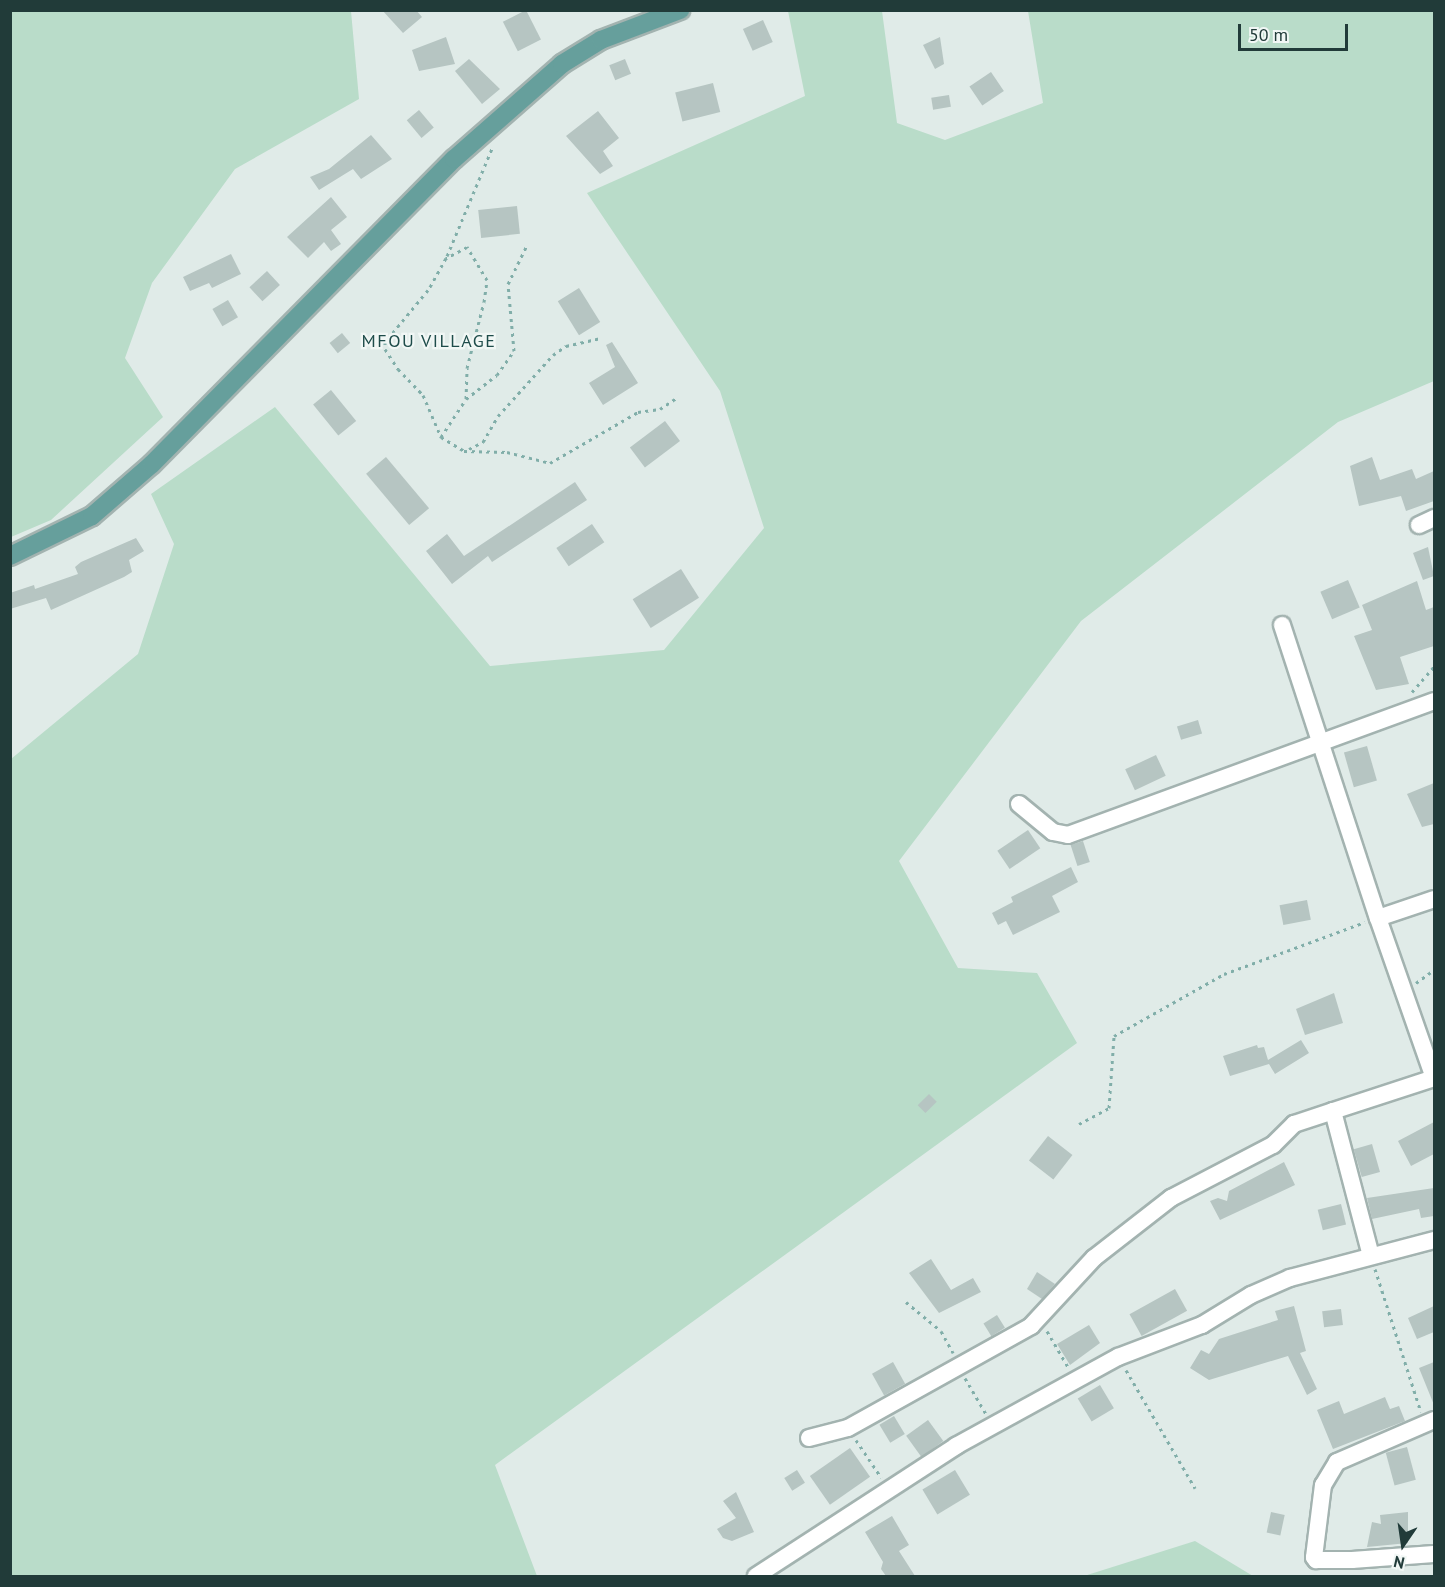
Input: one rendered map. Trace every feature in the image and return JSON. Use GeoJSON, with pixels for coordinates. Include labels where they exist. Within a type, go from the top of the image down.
{"type":"FeatureCollection","features":[{"type":"Feature","properties":{"kind":"main road"},"geometry":{"type":"LineString","coordinates":[[10,556],[92,516],[152,464],[454,159],[578,52],[680,10]]}},
{"type":"Feature","properties":{"kind":"street"},"geometry":{"type":"LineString","coordinates":[[809,1438],[848,1428],[1040,1320],[1094,1258],[1171,1198],[1273,1144],[1294,1124],[1434,1078],[1319,744],[1282,625]]}},
{"type":"Feature","properties":{"kind":"street"},"geometry":{"type":"LineString","coordinates":[[1019,804],[1053,832],[1068,835],[1232,772],[1319,744],[1434,701]]}},
{"type":"Feature","properties":{"kind":"street"},"geometry":{"type":"LineString","coordinates":[[1378,918],[1434,899]]}},
{"type":"Feature","properties":{"kind":"street"},"geometry":{"type":"LineString","coordinates":[[1333,1112],[1371,1256]]}},
{"type":"Feature","properties":{"kind":"street"},"geometry":{"type":"LineString","coordinates":[[756,1576],[889,1489],[1075,1379],[1118,1357],[1202,1324],[1251,1295],[1290,1278],[1434,1240]]}},
{"type":"Feature","properties":{"kind":"street"},"geometry":{"type":"LineString","coordinates":[[1430,1422],[1337,1462],[1323,1485],[1314,1557],[1327,1560],[1434,1554]]}},
{"type":"Feature","properties":{"kind":"path"},"geometry":{"type":"LineString","coordinates":[[493,125],[494,144],[446,258],[428,290],[385,342],[385,349],[398,369],[423,395],[441,437],[464,451],[507,452],[550,463],[638,412],[660,409],[678,397]]}},
{"type":"Feature","properties":{"kind":"path"},"geometry":{"type":"LineString","coordinates":[[441,437],[466,399],[497,375],[514,351],[508,284],[527,245]]}},
{"type":"Feature","properties":{"kind":"path"},"geometry":{"type":"LineString","coordinates":[[446,258],[467,247],[487,280],[467,368],[466,399]]}},
{"type":"Feature","properties":{"kind":"path"},"geometry":{"type":"LineString","coordinates":[[464,451],[483,442],[498,416],[553,355],[566,346],[602,338]]}},
{"type":"Feature","properties":{"kind":"path"},"geometry":{"type":"LineString","coordinates":[[1405,711],[1414,687],[1434,667]]}},
{"type":"Feature","properties":{"kind":"path"},"geometry":{"type":"LineString","coordinates":[[1079,1124],[1109,1108],[1114,1036],[1224,974],[1378,918]]}},
{"type":"Feature","properties":{"kind":"path"},"geometry":{"type":"LineString","coordinates":[[1403,993],[1434,970]]}},
{"type":"Feature","properties":{"kind":"path"},"geometry":{"type":"LineString","coordinates":[[1371,1256],[1430,1422]]}},
{"type":"Feature","properties":{"kind":"path"},"geometry":{"type":"LineString","coordinates":[[1040,1320],[1075,1379]]}},
{"type":"Feature","properties":{"kind":"path"},"geometry":{"type":"LineString","coordinates":[[1118,1357],[1195,1488]]}},
{"type":"Feature","properties":{"kind":"path"},"geometry":{"type":"LineString","coordinates":[[848,1428],[889,1489]]}},
{"type":"Feature","properties":{"kind":"green space"},"geometry":{"type":"Polygon","coordinates":[[[11,10],[351,11],[359,99],[235,169],[152,283],[125,358],[163,417],[51,520],[11,537],[11,10]]]}},
{"type":"Feature","properties":{"kind":"green space"},"geometry":{"type":"Polygon","coordinates":[[[788,11],[882,11],[897,123],[945,140],[1043,103],[1028,11],[1434,11],[1434,381],[1338,422],[1081,621],[899,861],[958,968],[1037,973],[1077,1043],[495,1465],[537,1576],[11,1576],[11,759],[138,654],[174,544],[151,494],[275,407],[490,666],[664,650],[764,528],[720,391],[587,193],[805,96],[788,11]]]}},
{"type":"Feature","properties":{"kind":"green space"},"geometry":{"type":"Polygon","coordinates":[[[1195,1541],[1253,1576],[1084,1576],[1195,1541]]]}},
{"type":"Feature","properties":{"kind":"building"},"geometry":{"type":"Polygon","coordinates":[[[382,10],[416,10],[422,17],[403,33],[382,10]]]}},
{"type":"Feature","properties":{"kind":"building"},"geometry":{"type":"Polygon","coordinates":[[[526,10],[541,39],[518,51],[503,22],[526,10]]]}},
{"type":"Feature","properties":{"kind":"building"},"geometry":{"type":"Polygon","coordinates":[[[763,20],[773,42],[753,51],[743,29],[763,20]]]}},
{"type":"Feature","properties":{"kind":"building"},"geometry":{"type":"Polygon","coordinates":[[[446,37],[455,64],[419,71],[412,50],[446,37]]]}},
{"type":"Feature","properties":{"kind":"building"},"geometry":{"type":"Polygon","coordinates":[[[940,37],[944,64],[935,69],[923,45],[940,37]]]}},
{"type":"Feature","properties":{"kind":"building"},"geometry":{"type":"Polygon","coordinates":[[[469,59],[500,89],[482,104],[455,71],[469,59]]]}},
{"type":"Feature","properties":{"kind":"building"},"geometry":{"type":"Polygon","coordinates":[[[625,59],[631,74],[615,80],[609,65],[625,59]]]}},
{"type":"Feature","properties":{"kind":"building"},"geometry":{"type":"Polygon","coordinates":[[[991,72],[1004,91],[982,106],[969,87],[991,72]]]}},
{"type":"Feature","properties":{"kind":"building"},"geometry":{"type":"Polygon","coordinates":[[[713,83],[720,112],[682,122],[675,92],[713,83]]]}},
{"type":"Feature","properties":{"kind":"building"},"geometry":{"type":"Polygon","coordinates":[[[949,95],[951,107],[933,110],[931,98],[949,95]]]}},
{"type":"Feature","properties":{"kind":"building"},"geometry":{"type":"Polygon","coordinates":[[[419,110],[434,128],[422,138],[407,120],[419,110]]]}},
{"type":"Feature","properties":{"kind":"building"},"geometry":{"type":"Polygon","coordinates":[[[598,111],[619,138],[603,151],[613,166],[600,174],[566,136],[598,111]]]}},
{"type":"Feature","properties":{"kind":"building"},"geometry":{"type":"Polygon","coordinates":[[[371,135],[392,159],[361,179],[353,169],[319,190],[310,177],[329,169],[371,135]]]}},
{"type":"Feature","properties":{"kind":"building"},"geometry":{"type":"Polygon","coordinates":[[[331,197],[347,217],[331,230],[341,244],[331,251],[324,242],[308,258],[287,237],[331,197]]]}},
{"type":"Feature","properties":{"kind":"building"},"geometry":{"type":"Polygon","coordinates":[[[517,206],[520,234],[481,238],[478,210],[517,206]]]}},
{"type":"Feature","properties":{"kind":"building"},"geometry":{"type":"Polygon","coordinates":[[[231,254],[241,274],[212,288],[209,283],[190,291],[183,277],[231,254]]]}},
{"type":"Feature","properties":{"kind":"building"},"geometry":{"type":"Polygon","coordinates":[[[267,271],[280,285],[262,301],[249,287],[267,271]]]}},
{"type":"Feature","properties":{"kind":"building"},"geometry":{"type":"Polygon","coordinates":[[[579,288],[600,322],[579,335],[558,301],[579,288]]]}},
{"type":"Feature","properties":{"kind":"building"},"geometry":{"type":"Polygon","coordinates":[[[228,300],[238,317],[222,326],[212,309],[228,300]]]}},
{"type":"Feature","properties":{"kind":"building"},"geometry":{"type":"Polygon","coordinates":[[[342,333],[350,343],[338,353],[330,343],[342,333]]]}},
{"type":"Feature","properties":{"kind":"building"},"geometry":{"type":"Polygon","coordinates":[[[612,342],[638,383],[603,405],[589,383],[615,367],[606,345],[612,342]]]}},
{"type":"Feature","properties":{"kind":"building"},"geometry":{"type":"Polygon","coordinates":[[[331,390],[356,421],[338,436],[313,404],[331,390]]]}},
{"type":"Feature","properties":{"kind":"building"},"geometry":{"type":"Polygon","coordinates":[[[665,421],[680,441],[645,467],[630,447],[665,421]]]}},
{"type":"Feature","properties":{"kind":"building"},"geometry":{"type":"Polygon","coordinates":[[[386,457],[429,508],[409,525],[366,474],[386,457]]]}},
{"type":"Feature","properties":{"kind":"building"},"geometry":{"type":"Polygon","coordinates":[[[1372,457],[1380,480],[1412,469],[1416,479],[1434,471],[1434,501],[1406,511],[1401,496],[1359,506],[1350,466],[1372,457]]]}},
{"type":"Feature","properties":{"kind":"building"},"geometry":{"type":"Polygon","coordinates":[[[575,482],[587,500],[492,562],[488,556],[452,584],[426,551],[447,534],[464,556],[575,482]]]}},
{"type":"Feature","properties":{"kind":"building"},"geometry":{"type":"Polygon","coordinates":[[[592,524],[604,542],[569,566],[556,548],[592,524]]]}},
{"type":"Feature","properties":{"kind":"building"},"geometry":{"type":"Polygon","coordinates":[[[136,538],[144,551],[129,560],[132,572],[124,577],[51,610],[46,598],[10,609],[10,593],[34,585],[35,589],[78,574],[75,567],[81,562],[136,538]]]}},
{"type":"Feature","properties":{"kind":"building"},"geometry":{"type":"Polygon","coordinates":[[[1428,547],[1434,576],[1423,580],[1413,553],[1428,547]]]}},
{"type":"Feature","properties":{"kind":"building"},"geometry":{"type":"Polygon","coordinates":[[[681,569],[699,598],[651,628],[633,599],[681,569]]]}},
{"type":"Feature","properties":{"kind":"building"},"geometry":{"type":"Polygon","coordinates":[[[1348,580],[1360,608],[1332,619],[1320,592],[1348,580]]]}},
{"type":"Feature","properties":{"kind":"building"},"geometry":{"type":"Polygon","coordinates":[[[1417,581],[1426,610],[1434,607],[1434,646],[1400,657],[1409,684],[1376,690],[1354,636],[1372,630],[1362,605],[1417,581]]]}},
{"type":"Feature","properties":{"kind":"building"},"geometry":{"type":"Polygon","coordinates":[[[1198,720],[1202,733],[1181,740],[1177,726],[1198,720]]]}},
{"type":"Feature","properties":{"kind":"building"},"geometry":{"type":"Polygon","coordinates":[[[1367,746],[1377,781],[1354,787],[1344,753],[1367,746]]]}},
{"type":"Feature","properties":{"kind":"building"},"geometry":{"type":"Polygon","coordinates":[[[1156,755],[1166,776],[1135,790],[1125,769],[1156,755]]]}},
{"type":"Feature","properties":{"kind":"building"},"geometry":{"type":"Polygon","coordinates":[[[1434,783],[1434,824],[1422,827],[1407,794],[1434,783]]]}},
{"type":"Feature","properties":{"kind":"building"},"geometry":{"type":"Polygon","coordinates":[[[1028,830],[1040,848],[1010,869],[997,851],[1028,830]]]}},
{"type":"Feature","properties":{"kind":"building"},"geometry":{"type":"Polygon","coordinates":[[[1083,841],[1090,862],[1077,866],[1071,845],[1083,841]]]}},
{"type":"Feature","properties":{"kind":"building"},"geometry":{"type":"Polygon","coordinates":[[[1071,867],[1078,882],[1052,896],[1060,912],[1013,935],[1006,921],[998,925],[992,913],[1013,902],[1011,897],[1071,867]]]}},
{"type":"Feature","properties":{"kind":"building"},"geometry":{"type":"Polygon","coordinates":[[[1307,900],[1311,920],[1283,925],[1280,905],[1307,900]]]}},
{"type":"Feature","properties":{"kind":"building"},"geometry":{"type":"Polygon","coordinates":[[[1334,993],[1343,1023],[1305,1035],[1296,1009],[1334,993]]]}},
{"type":"Feature","properties":{"kind":"building"},"geometry":{"type":"Polygon","coordinates":[[[1301,1040],[1309,1053],[1275,1074],[1269,1064],[1230,1076],[1223,1056],[1257,1045],[1258,1048],[1264,1047],[1268,1060],[1301,1040]]]}},
{"type":"Feature","properties":{"kind":"building"},"geometry":{"type":"Polygon","coordinates":[[[929,1094],[937,1102],[925,1113],[918,1105],[929,1094]]]}},
{"type":"Feature","properties":{"kind":"building"},"geometry":{"type":"Polygon","coordinates":[[[1434,1122],[1434,1154],[1411,1166],[1398,1141],[1434,1122]]]}},
{"type":"Feature","properties":{"kind":"building"},"geometry":{"type":"Polygon","coordinates":[[[1048,1136],[1072,1155],[1053,1180],[1029,1160],[1048,1136]]]}},
{"type":"Feature","properties":{"kind":"building"},"geometry":{"type":"Polygon","coordinates":[[[1372,1144],[1380,1172],[1362,1177],[1354,1149],[1372,1144]]]}},
{"type":"Feature","properties":{"kind":"building"},"geometry":{"type":"Polygon","coordinates":[[[1284,1162],[1295,1185],[1220,1220],[1210,1201],[1218,1198],[1227,1201],[1229,1191],[1284,1162]]]}},
{"type":"Feature","properties":{"kind":"building"},"geometry":{"type":"Polygon","coordinates":[[[1434,1188],[1434,1216],[1421,1218],[1419,1209],[1372,1219],[1367,1198],[1434,1188]]]}},
{"type":"Feature","properties":{"kind":"building"},"geometry":{"type":"Polygon","coordinates":[[[1341,1204],[1346,1224],[1323,1230],[1318,1210],[1341,1204]]]}},
{"type":"Feature","properties":{"kind":"building"},"geometry":{"type":"Polygon","coordinates":[[[931,1259],[951,1290],[973,1278],[981,1292],[939,1313],[909,1273],[931,1259]]]}},
{"type":"Feature","properties":{"kind":"building"},"geometry":{"type":"Polygon","coordinates":[[[1037,1272],[1055,1284],[1042,1299],[1027,1289],[1037,1272]]]}},
{"type":"Feature","properties":{"kind":"building"},"geometry":{"type":"Polygon","coordinates":[[[1175,1289],[1187,1311],[1142,1336],[1130,1314],[1175,1289]]]}},
{"type":"Feature","properties":{"kind":"building"},"geometry":{"type":"Polygon","coordinates":[[[1294,1306],[1306,1351],[1300,1353],[1317,1389],[1307,1395],[1288,1356],[1209,1380],[1190,1368],[1201,1350],[1209,1354],[1219,1339],[1278,1320],[1275,1311],[1294,1306]]]}},
{"type":"Feature","properties":{"kind":"building"},"geometry":{"type":"Polygon","coordinates":[[[1434,1306],[1434,1332],[1417,1339],[1408,1318],[1434,1306]]]}},
{"type":"Feature","properties":{"kind":"building"},"geometry":{"type":"Polygon","coordinates":[[[1341,1309],[1343,1325],[1324,1327],[1322,1311],[1341,1309]]]}},
{"type":"Feature","properties":{"kind":"building"},"geometry":{"type":"Polygon","coordinates":[[[997,1315],[1005,1328],[991,1336],[983,1323],[997,1315]]]}},
{"type":"Feature","properties":{"kind":"building"},"geometry":{"type":"Polygon","coordinates":[[[1089,1325],[1100,1343],[1070,1365],[1057,1344],[1089,1325]]]}},
{"type":"Feature","properties":{"kind":"building"},"geometry":{"type":"Polygon","coordinates":[[[893,1362],[905,1384],[884,1396],[872,1374],[893,1362]]]}},
{"type":"Feature","properties":{"kind":"building"},"geometry":{"type":"Polygon","coordinates":[[[1434,1362],[1434,1405],[1419,1368],[1434,1362]]]}},
{"type":"Feature","properties":{"kind":"building"},"geometry":{"type":"Polygon","coordinates":[[[1100,1385],[1114,1408],[1092,1422],[1078,1398],[1100,1385]]]}},
{"type":"Feature","properties":{"kind":"building"},"geometry":{"type":"Polygon","coordinates":[[[1385,1397],[1390,1409],[1399,1406],[1405,1421],[1333,1449],[1317,1410],[1339,1401],[1344,1414],[1385,1397]]]}},
{"type":"Feature","properties":{"kind":"building"},"geometry":{"type":"Polygon","coordinates":[[[894,1416],[905,1434],[890,1443],[879,1425],[894,1416]]]}},
{"type":"Feature","properties":{"kind":"building"},"geometry":{"type":"Polygon","coordinates":[[[928,1420],[943,1441],[921,1457],[906,1436],[928,1420]]]}},
{"type":"Feature","properties":{"kind":"building"},"geometry":{"type":"Polygon","coordinates":[[[1407,1447],[1416,1480],[1395,1486],[1386,1453],[1407,1447]]]}},
{"type":"Feature","properties":{"kind":"building"},"geometry":{"type":"Polygon","coordinates":[[[850,1448],[870,1477],[830,1505],[810,1476],[850,1448]]]}},
{"type":"Feature","properties":{"kind":"building"},"geometry":{"type":"Polygon","coordinates":[[[797,1470],[805,1483],[792,1491],[784,1478],[797,1470]]]}},
{"type":"Feature","properties":{"kind":"building"},"geometry":{"type":"Polygon","coordinates":[[[955,1470],[970,1495],[937,1514],[922,1490],[955,1470]]]}},
{"type":"Feature","properties":{"kind":"building"},"geometry":{"type":"Polygon","coordinates":[[[736,1492],[754,1532],[732,1541],[723,1538],[717,1529],[736,1518],[723,1501],[736,1492]]]}},
{"type":"Feature","properties":{"kind":"building"},"geometry":{"type":"Polygon","coordinates":[[[1271,1512],[1285,1515],[1280,1535],[1267,1533],[1271,1512]]]}},
{"type":"Feature","properties":{"kind":"building"},"geometry":{"type":"Polygon","coordinates":[[[1408,1512],[1408,1543],[1367,1547],[1372,1522],[1381,1524],[1380,1515],[1408,1512]]]}},
{"type":"Feature","properties":{"kind":"building"},"geometry":{"type":"Polygon","coordinates":[[[892,1516],[909,1545],[899,1551],[915,1576],[886,1576],[881,1569],[883,1562],[865,1532],[892,1516]]]}},
{"type":"Feature","properties":{"kind":"district","name":"MFOU VILLAGE"},"geometry":{"type":"Point","coordinates":[429,341]}}]}
